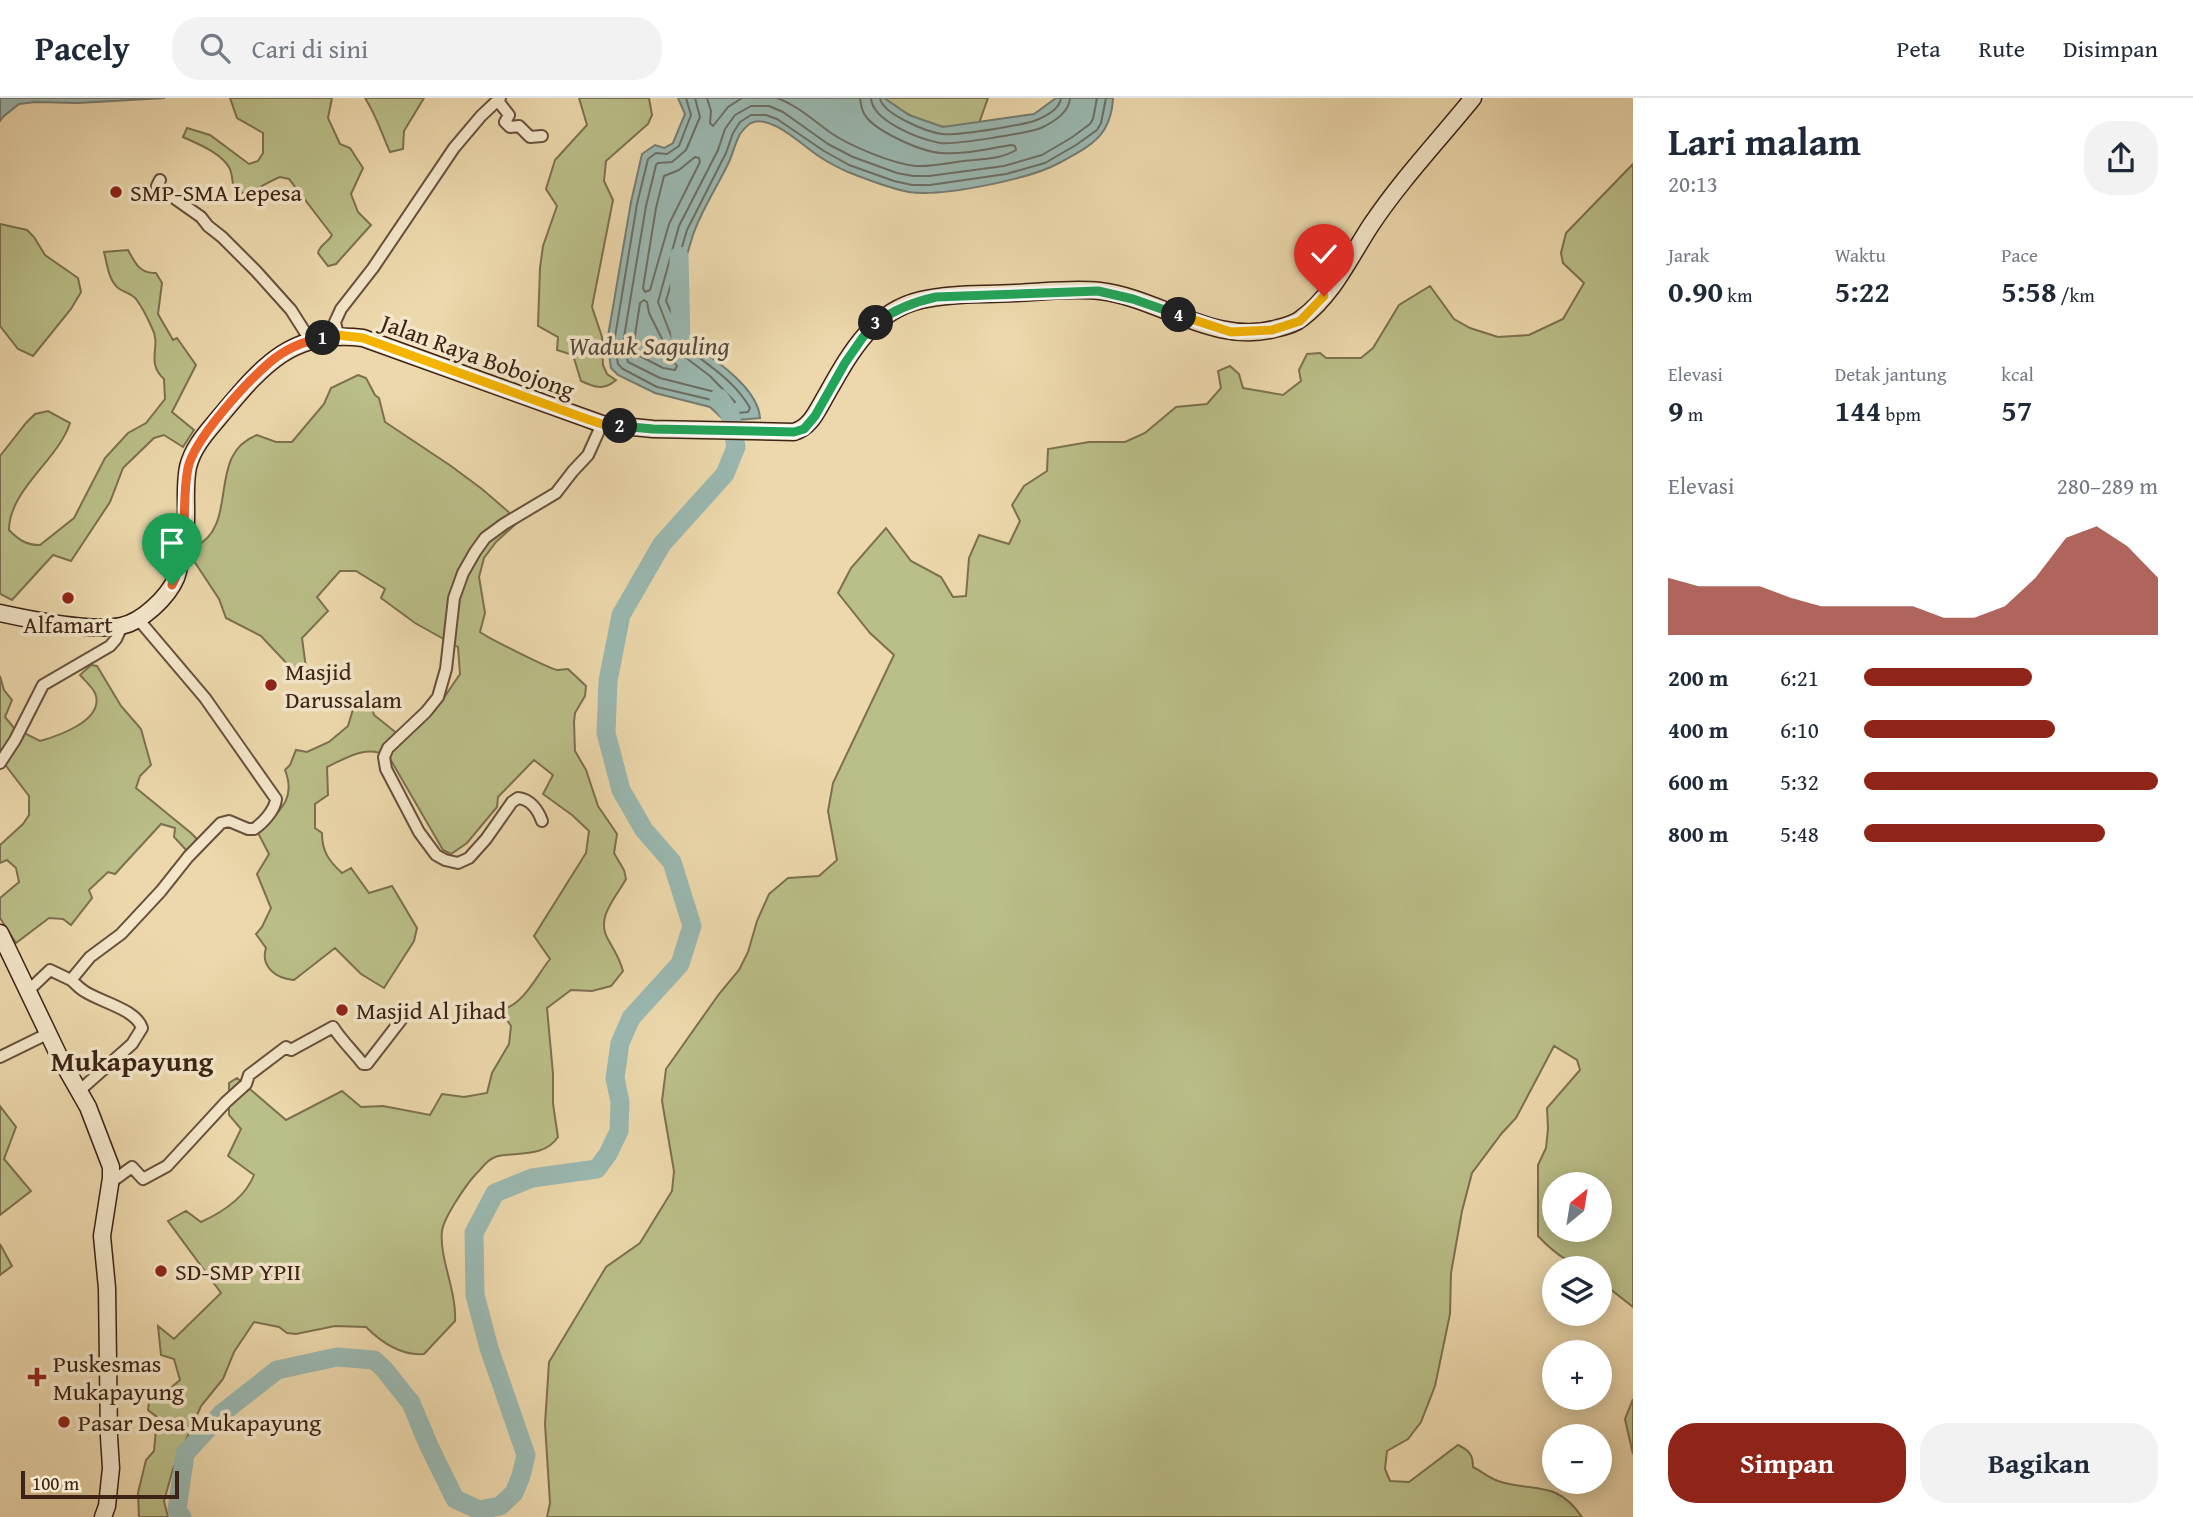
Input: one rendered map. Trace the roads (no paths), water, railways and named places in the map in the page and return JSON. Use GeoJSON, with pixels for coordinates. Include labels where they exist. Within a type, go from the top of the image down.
{"type":"FeatureCollection","features":[{"type":"Feature","properties":{"kind":"main road","name":"Jalan Raya Bobojong"},"geometry":{"type":"LineString","coordinates":[[0,613],[57,624],[122,626],[138,619],[160,600],[176,576],[185,538],[188,468],[199,441],[271,361],[310,340],[338,335],[363,338],[602,424],[653,429],[794,432],[804,429],[815,416],[845,363],[874,324],[897,309],[919,300],[1098,291],[1133,299],[1231,332],[1272,330],[1300,321],[1324,296],[1395,192],[1474,98]]}},
{"type":"Feature","properties":{"kind":"main road"},"geometry":{"type":"LineString","coordinates":[[0,933],[88,1107],[110,1167],[102,1236],[108,1323],[111,1468],[107,1506],[103,1517]]}},
{"type":"Feature","properties":{"kind":"street"},"geometry":{"type":"LineString","coordinates":[[338,335],[335,322],[341,309],[373,268],[454,148],[481,116],[499,99],[509,115],[505,122],[510,127],[519,126],[530,137],[542,136]]}},
{"type":"Feature","properties":{"kind":"street"},"geometry":{"type":"LineString","coordinates":[[160,180],[157,186],[201,217],[273,289],[310,340]]}},
{"type":"Feature","properties":{"kind":"street"},"geometry":{"type":"LineString","coordinates":[[542,821],[533,805],[518,798],[512,802],[469,858],[458,863],[445,860],[436,855],[419,832],[386,769],[384,757],[388,748],[438,697],[446,669],[454,598],[463,573],[475,552],[485,538],[503,524],[556,494],[588,454],[602,424]]}},
{"type":"Feature","properties":{"kind":"street"},"geometry":{"type":"LineString","coordinates":[[71,980],[90,957],[121,934],[220,823],[229,821],[248,830],[254,829],[276,803],[276,799],[205,698],[138,619]]}},
{"type":"Feature","properties":{"kind":"street"},"geometry":{"type":"LineString","coordinates":[[0,763],[43,685],[110,646],[122,626]]}},
{"type":"Feature","properties":{"kind":"street"},"geometry":{"type":"LineString","coordinates":[[29,990],[50,970],[71,980],[84,992],[140,1021],[140,1035],[79,1091]]}},
{"type":"Feature","properties":{"kind":"street"},"geometry":{"type":"LineString","coordinates":[[110,1183],[132,1167],[143,1179],[167,1166],[246,1084],[249,1075],[286,1047],[291,1050],[333,1027],[363,1064],[367,1064],[401,1020]]}},
{"type":"Feature","properties":{"kind":"street"},"geometry":{"type":"LineString","coordinates":[[0,1057],[49,1033]]}},
{"type":"Feature","properties":{"kind":"water"},"geometry":{"type":"Polygon","coordinates":[[[0,98],[165,98],[19,104],[0,121],[0,98]]]}},
{"type":"Feature","properties":{"kind":"water","name":"Waduk Saguling"},"geometry":{"type":"Polygon","coordinates":[[[678,98],[884,98],[909,115],[943,127],[1034,114],[1056,98],[1113,98],[1108,122],[1103,131],[1097,139],[1070,157],[1028,175],[943,192],[909,192],[878,184],[830,163],[777,127],[759,121],[748,125],[740,134],[728,164],[696,226],[673,302],[688,333],[689,341],[743,384],[757,406],[760,418],[725,421],[710,407],[655,393],[618,375],[611,368],[607,342],[642,154],[655,145],[664,148],[673,143],[685,114],[678,98]]]}},
{"type":"Feature","properties":{"kind":"waterway"},"geometry":{"type":"LineString","coordinates":[[679,256],[681,345]]}},
{"type":"Feature","properties":{"kind":"waterway"},"geometry":{"type":"LineString","coordinates":[[182,1517],[177,1510],[185,1454],[221,1414],[277,1370],[337,1357],[374,1360],[384,1369],[411,1403],[455,1499],[479,1510],[500,1506],[514,1493],[526,1455],[489,1348],[475,1295],[474,1233],[495,1193],[532,1178],[597,1169],[608,1154],[619,1131],[620,1102],[615,1078],[620,1043],[631,1018],[680,964],[692,926],[672,862],[644,830],[621,790],[606,733],[608,681],[621,615],[662,544],[725,474],[736,447],[730,414],[719,398]]}},
{"type":"Feature","properties":{"kind":"place","name":"SMP-SMA Lepesa"},"geometry":{"type":"Point","coordinates":[116,192]}},
{"type":"Feature","properties":{"kind":"place","name":"Alfamart"},"geometry":{"type":"Point","coordinates":[68,598]}},
{"type":"Feature","properties":{"kind":"place","name":"Masjid Darussalam"},"geometry":{"type":"Point","coordinates":[271,685]}},
{"type":"Feature","properties":{"kind":"place","name":"Masjid Al Jihad"},"geometry":{"type":"Point","coordinates":[342,1010]}},
{"type":"Feature","properties":{"kind":"place","name":"SD-SMP YPII"},"geometry":{"type":"Point","coordinates":[161,1271]}},
{"type":"Feature","properties":{"kind":"place","name":"Puskesmas Mukapayung"},"geometry":{"type":"Point","coordinates":[37,1377]}},
{"type":"Feature","properties":{"kind":"place","name":"Pasar Desa Mukapayung"},"geometry":{"type":"Point","coordinates":[64,1422]}},
{"type":"Feature","properties":{"kind":"district","name":"Mukapayung"},"geometry":{"type":"Point","coordinates":[132,1060]}}]}
